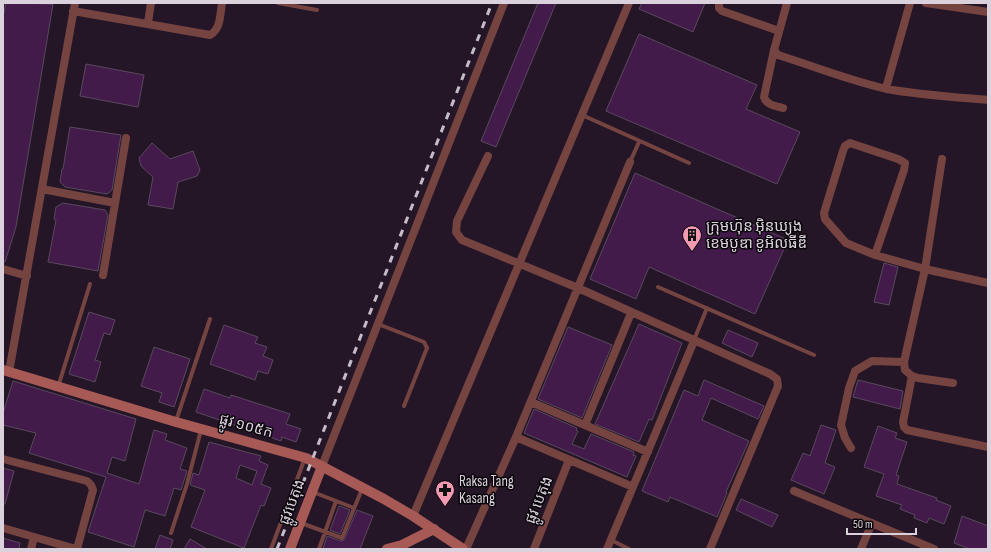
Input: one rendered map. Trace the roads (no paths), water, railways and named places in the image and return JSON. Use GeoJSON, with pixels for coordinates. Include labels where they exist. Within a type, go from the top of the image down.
{"type":"FeatureCollection","features":[{"type":"Feature","properties":{"kind":"main road","name":"ផ្លូវ ១០៥ក"},"geometry":{"type":"LineString","coordinates":[[6,371],[176,422],[306,458],[413,516],[464,549]]}},
{"type":"Feature","properties":{"kind":"main road","name":"ផ្លូវបេតុង"},"geometry":{"type":"LineString","coordinates":[[290,549],[322,466]]}},
{"type":"Feature","properties":{"kind":"main road"},"geometry":{"type":"LineString","coordinates":[[387,549],[401,547],[434,529]]}},
{"type":"Feature","properties":{"kind":"street"},"geometry":{"type":"LineString","coordinates":[[148,23],[152,3]]}},
{"type":"Feature","properties":{"kind":"street"},"geometry":{"type":"LineString","coordinates":[[6,371],[26,276],[74,7],[210,35],[215,33],[218,29],[222,3]]}},
{"type":"Feature","properties":{"kind":"street"},"geometry":{"type":"LineString","coordinates":[[322,466],[504,3]]}},
{"type":"Feature","properties":{"kind":"street"},"geometry":{"type":"LineString","coordinates":[[413,516],[629,3]]}},
{"type":"Feature","properties":{"kind":"street"},"geometry":{"type":"LineString","coordinates":[[719,3],[719,8],[722,11],[779,31]]}},
{"type":"Feature","properties":{"kind":"street"},"geometry":{"type":"LineString","coordinates":[[784,108],[768,103],[764,97],[774,50],[787,3]]}},
{"type":"Feature","properties":{"kind":"street"},"geometry":{"type":"LineString","coordinates":[[886,88],[910,3]]}},
{"type":"Feature","properties":{"kind":"street"},"geometry":{"type":"LineString","coordinates":[[926,3],[988,12]]}},
{"type":"Feature","properties":{"kind":"street"},"geometry":{"type":"LineString","coordinates":[[774,50],[781,56],[850,79],[886,88],[913,93],[988,100]]}},
{"type":"Feature","properties":{"kind":"street"},"geometry":{"type":"LineString","coordinates":[[103,275],[126,138]]}},
{"type":"Feature","properties":{"kind":"street"},"geometry":{"type":"LineString","coordinates":[[875,255],[904,170],[905,163],[898,159],[850,144],[845,146],[843,151],[824,213],[825,219],[846,243],[875,255],[925,269],[988,282]]}},
{"type":"Feature","properties":{"kind":"street"},"geometry":{"type":"LineString","coordinates":[[488,156],[457,221],[456,232],[462,240],[578,288],[770,374],[777,380],[778,386],[710,549]]}},
{"type":"Feature","properties":{"kind":"street"},"geometry":{"type":"LineString","coordinates":[[942,159],[925,269],[904,362],[905,370],[912,376],[953,383]]}},
{"type":"Feature","properties":{"kind":"street"},"geometry":{"type":"LineString","coordinates":[[464,549],[516,437],[630,162]]}},
{"type":"Feature","properties":{"kind":"street"},"geometry":{"type":"LineString","coordinates":[[42,189],[115,203]]}},
{"type":"Feature","properties":{"kind":"street"},"geometry":{"type":"LineString","coordinates":[[3,269],[26,276]]}},
{"type":"Feature","properties":{"kind":"street"},"geometry":{"type":"LineString","coordinates":[[585,425],[631,313]]}},
{"type":"Feature","properties":{"kind":"street"},"geometry":{"type":"LineString","coordinates":[[607,549],[694,341]]}},
{"type":"Feature","properties":{"kind":"street"},"geometry":{"type":"LineString","coordinates":[[851,448],[845,438],[841,425],[849,388],[855,371],[872,361],[904,362]]}},
{"type":"Feature","properties":{"kind":"street"},"geometry":{"type":"LineString","coordinates":[[912,376],[903,422],[904,427],[907,430],[988,447]]}},
{"type":"Feature","properties":{"kind":"street"},"geometry":{"type":"LineString","coordinates":[[531,402],[648,452]]}},
{"type":"Feature","properties":{"kind":"street"},"geometry":{"type":"LineString","coordinates":[[516,437],[633,487]]}},
{"type":"Feature","properties":{"kind":"street"},"geometry":{"type":"LineString","coordinates":[[3,459],[87,481],[93,490],[77,549],[3,528]]}},
{"type":"Feature","properties":{"kind":"street","name":"ផ្លូវ បេតុង"},"geometry":{"type":"LineString","coordinates":[[534,549],[569,460]]}},
{"type":"Feature","properties":{"kind":"street"},"geometry":{"type":"LineString","coordinates":[[794,491],[934,549]]}},
{"type":"Feature","properties":{"kind":"street"},"geometry":{"type":"LineString","coordinates":[[861,549],[872,523]]}},
{"type":"Feature","properties":{"kind":"street"},"geometry":{"type":"LineString","coordinates":[[31,549],[34,537]]}},
{"type":"Feature","properties":{"kind":"lane"},"geometry":{"type":"LineString","coordinates":[[278,3],[317,10]]}},
{"type":"Feature","properties":{"kind":"lane"},"geometry":{"type":"LineString","coordinates":[[582,115],[688,163]]}},
{"type":"Feature","properties":{"kind":"lane"},"geometry":{"type":"LineString","coordinates":[[630,162],[639,142]]}},
{"type":"Feature","properties":{"kind":"lane"},"geometry":{"type":"LineString","coordinates":[[58,387],[90,284]]}},
{"type":"Feature","properties":{"kind":"lane"},"geometry":{"type":"LineString","coordinates":[[658,287],[814,355]]}},
{"type":"Feature","properties":{"kind":"lane"},"geometry":{"type":"LineString","coordinates":[[694,341],[707,308]]}},
{"type":"Feature","properties":{"kind":"lane"},"geometry":{"type":"LineString","coordinates":[[176,422],[210,319]]}},
{"type":"Feature","properties":{"kind":"lane"},"geometry":{"type":"LineString","coordinates":[[378,324],[424,342],[427,348],[404,406]]}},
{"type":"Feature","properties":{"kind":"lane"},"geometry":{"type":"LineString","coordinates":[[171,533],[187,484],[201,429]]}},
{"type":"Feature","properties":{"kind":"lane"},"geometry":{"type":"LineString","coordinates":[[271,549],[306,458]]}},
{"type":"Feature","properties":{"kind":"lane"},"geometry":{"type":"LineString","coordinates":[[300,522],[342,538],[362,487]]}},
{"type":"Feature","properties":{"kind":"lane"},"geometry":{"type":"LineString","coordinates":[[312,492],[354,508]]}},
{"type":"Feature","properties":{"kind":"lane"},"geometry":{"type":"LineString","coordinates":[[319,549],[336,501]]}},
{"type":"Feature","properties":{"kind":"lane"},"geometry":{"type":"LineString","coordinates":[[611,540],[630,549]]}},
{"type":"Feature","properties":{"kind":"railway"},"geometry":{"type":"LineString","coordinates":[[277,549],[492,3]]}},
{"type":"Feature","properties":{"kind":"place","name":"ក្រុមហ៊ុន អ៊ិនឃ្យុង ខេមបូឌា ខូអិលធីឌី"},"geometry":{"type":"Point","coordinates":[692,252]}},
{"type":"Feature","properties":{"kind":"place","name":"Raksa Tang Kasang"},"geometry":{"type":"Point","coordinates":[445,507]}}]}
